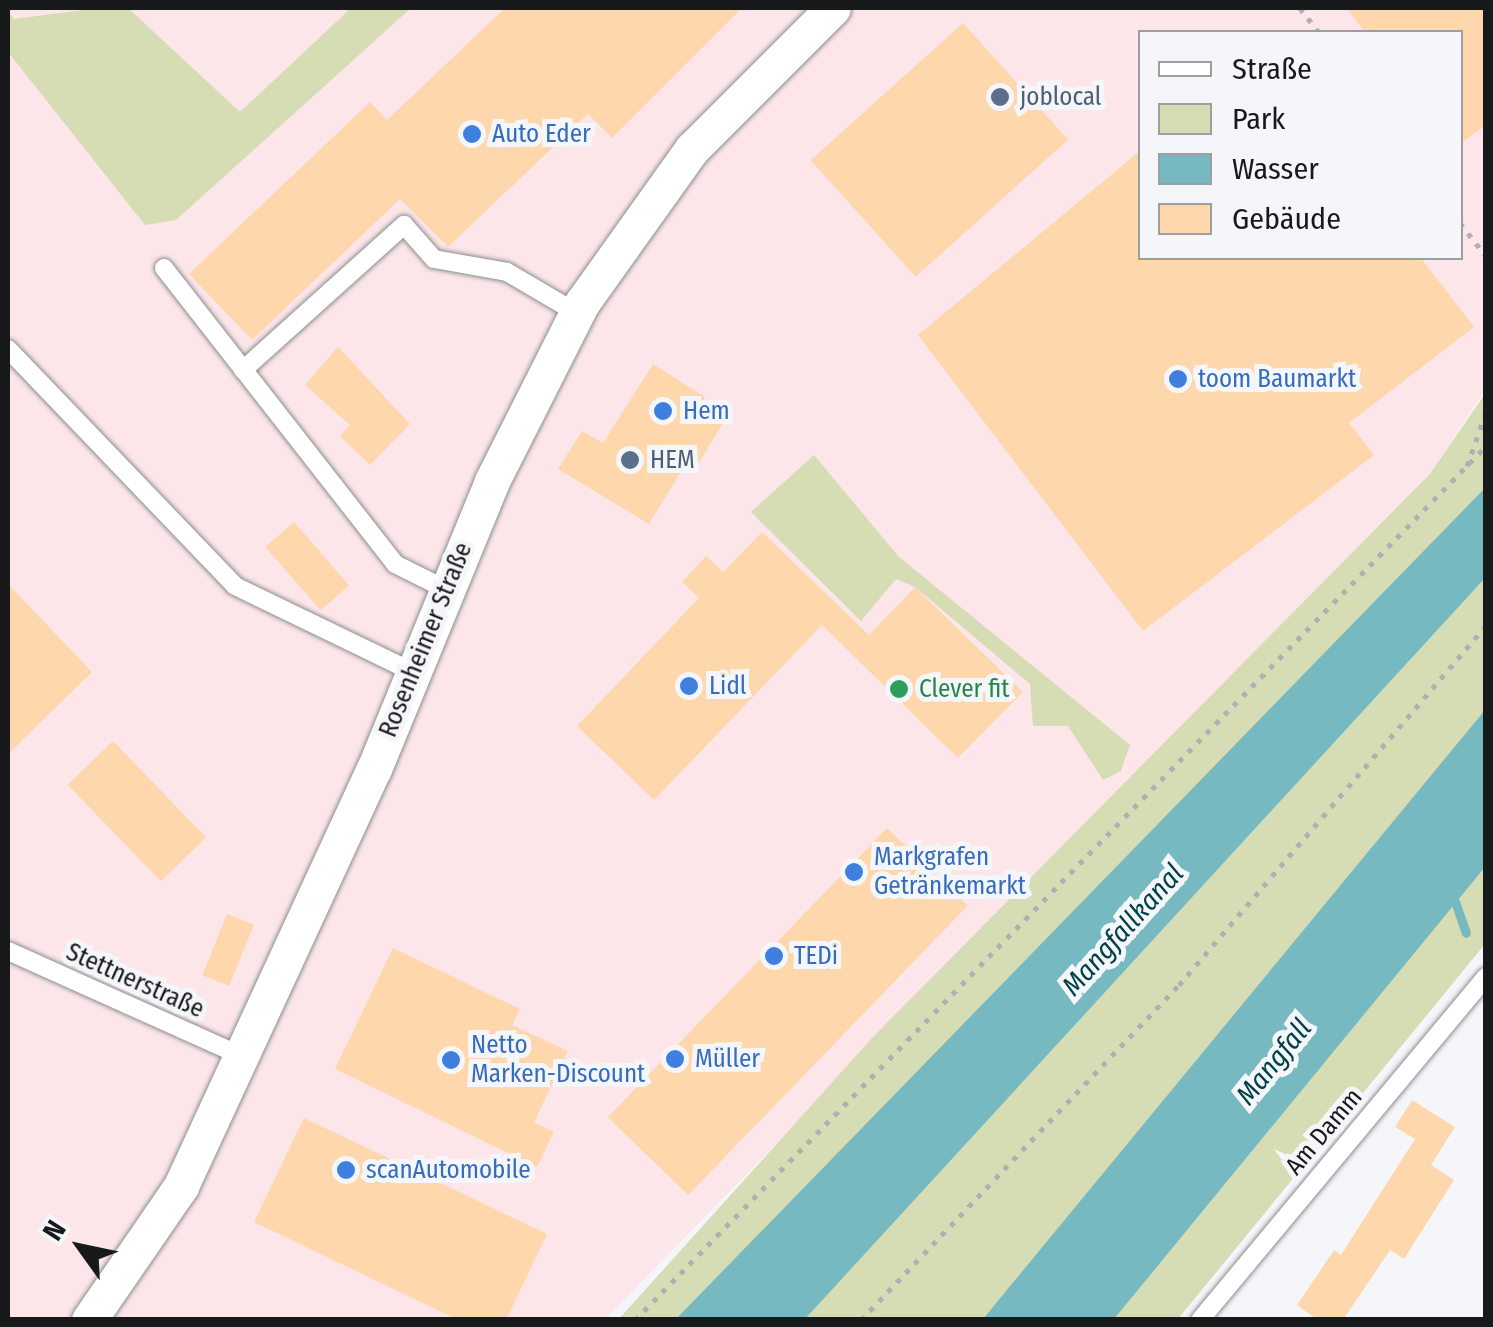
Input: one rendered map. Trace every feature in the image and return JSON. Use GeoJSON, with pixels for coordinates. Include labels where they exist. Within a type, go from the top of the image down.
{"type":"FeatureCollection","features":[{"type":"Feature","properties":{"kind":"street","name":"Rosenheimer Straße"},"geometry":{"type":"LineString","coordinates":[[88,1320],[181,1186],[242,1056],[445,589],[577,313],[692,149],[833,8]]}},
{"type":"Feature","properties":{"kind":"lane"},"geometry":{"type":"LineString","coordinates":[[243,370],[404,225],[434,258],[507,272],[577,313]]}},
{"type":"Feature","properties":{"kind":"lane"},"geometry":{"type":"LineString","coordinates":[[164,268],[395,564],[445,589]]}},
{"type":"Feature","properties":{"kind":"lane"},"geometry":{"type":"LineString","coordinates":[[8,350],[235,586],[411,671]]}},
{"type":"Feature","properties":{"kind":"lane","name":"Stettnerstraße"},"geometry":{"type":"LineString","coordinates":[[8,951],[242,1056]]}},
{"type":"Feature","properties":{"kind":"lane","name":"Am Damm"},"geometry":{"type":"LineString","coordinates":[[1200,1320],[1486,976]]}},
{"type":"Feature","properties":{"kind":"path"},"geometry":{"type":"LineString","coordinates":[[1300,8],[1317,30]]}},
{"type":"Feature","properties":{"kind":"path"},"geometry":{"type":"LineString","coordinates":[[1463,226],[1486,256]]}},
{"type":"Feature","properties":{"kind":"path"},"geometry":{"type":"LineString","coordinates":[[1467,469],[1486,412]]}},
{"type":"Feature","properties":{"kind":"path"},"geometry":{"type":"LineString","coordinates":[[635,1320],[1486,446]]}},
{"type":"Feature","properties":{"kind":"path"},"geometry":{"type":"LineString","coordinates":[[861,1320],[1179,984],[1486,626]]}},
{"type":"Feature","properties":{"kind":"shaded area"},"geometry":{"type":"Polygon","coordinates":[[[8,8],[1485,8],[1485,390],[1429,475],[605,1319],[8,1320],[8,8]]]}},
{"type":"Feature","properties":{"kind":"green space"},"geometry":{"type":"Polygon","coordinates":[[[128,8],[240,112],[351,8],[411,8],[176,220],[145,225],[8,52],[8,11],[14,19],[128,8]]]}},
{"type":"Feature","properties":{"kind":"green space"},"geometry":{"type":"Polygon","coordinates":[[[1485,394],[1485,944],[1178,1319],[618,1320],[872,1038],[1429,475],[1485,394]]]}},
{"type":"Feature","properties":{"kind":"green space"},"geometry":{"type":"Polygon","coordinates":[[[814,455],[899,557],[1130,745],[1121,771],[1103,780],[1068,726],[1033,726],[1030,684],[915,587],[896,579],[861,621],[751,512],[814,455]]]}},
{"type":"Feature","properties":{"kind":"water","name":"Mangfallkanal"},"geometry":{"type":"Polygon","coordinates":[[[1485,488],[1485,578],[805,1319],[676,1319],[1485,488]]]}},
{"type":"Feature","properties":{"kind":"water","name":"Mangfall"},"geometry":{"type":"Polygon","coordinates":[[[1485,710],[1485,867],[1114,1319],[983,1319],[1485,710]]]}},
{"type":"Feature","properties":{"kind":"building"},"geometry":{"type":"Polygon","coordinates":[[[505,8],[742,8],[612,138],[588,114],[448,247],[400,199],[252,340],[189,274],[370,102],[387,120],[505,8]]]}},
{"type":"Feature","properties":{"kind":"building"},"geometry":{"type":"Polygon","coordinates":[[[1346,8],[1486,8],[1486,125],[1463,142],[1463,30],[1363,30],[1346,8]]]}},
{"type":"Feature","properties":{"kind":"building"},"geometry":{"type":"Polygon","coordinates":[[[963,23],[1068,140],[916,277],[811,160],[963,23]]]}},
{"type":"Feature","properties":{"kind":"building","name":"toom Baumarkt"},"geometry":{"type":"Polygon","coordinates":[[[1138,153],[1138,260],[1423,260],[1474,327],[1349,423],[1374,455],[1143,631],[918,335],[1138,153]]]}},
{"type":"Feature","properties":{"kind":"building"},"geometry":{"type":"Polygon","coordinates":[[[338,347],[410,424],[370,465],[340,436],[350,425],[305,385],[338,347]]]}},
{"type":"Feature","properties":{"kind":"building"},"geometry":{"type":"Polygon","coordinates":[[[653,364],[705,397],[698,408],[723,423],[697,466],[688,460],[649,524],[558,469],[582,431],[603,443],[653,364]]]}},
{"type":"Feature","properties":{"kind":"building"},"geometry":{"type":"Polygon","coordinates":[[[294,522],[349,585],[320,610],[265,547],[294,522]]]}},
{"type":"Feature","properties":{"kind":"building"},"geometry":{"type":"Polygon","coordinates":[[[762,532],[869,635],[915,587],[1023,692],[958,758],[822,625],[654,800],[577,726],[699,598],[682,582],[706,556],[723,572],[762,532]]]}},
{"type":"Feature","properties":{"kind":"building"},"geometry":{"type":"Polygon","coordinates":[[[8,584],[92,672],[8,754],[8,584]]]}},
{"type":"Feature","properties":{"kind":"building"},"geometry":{"type":"Polygon","coordinates":[[[113,741],[206,837],[161,881],[68,785],[113,741]]]}},
{"type":"Feature","properties":{"kind":"building"},"geometry":{"type":"Polygon","coordinates":[[[887,828],[968,906],[688,1195],[608,1117],[887,828]]]}},
{"type":"Feature","properties":{"kind":"building"},"geometry":{"type":"Polygon","coordinates":[[[227,914],[254,925],[229,986],[202,975],[227,914]]]}},
{"type":"Feature","properties":{"kind":"building","name":"Netto Marken-Discount"},"geometry":{"type":"Polygon","coordinates":[[[393,948],[520,1009],[512,1025],[568,1051],[534,1122],[554,1132],[537,1167],[335,1069],[393,948]]]}},
{"type":"Feature","properties":{"kind":"building"},"geometry":{"type":"Polygon","coordinates":[[[1412,1100],[1455,1127],[1431,1165],[1454,1180],[1404,1259],[1390,1250],[1343,1320],[1318,1320],[1297,1305],[1334,1250],[1341,1255],[1415,1139],[1395,1127],[1412,1100]]]}},
{"type":"Feature","properties":{"kind":"building","name":"scanAutomobile"},"geometry":{"type":"Polygon","coordinates":[[[304,1118],[547,1234],[506,1320],[458,1320],[254,1222],[304,1118]]]}},
{"type":"Feature","properties":{"kind":"waterway"},"geometry":{"type":"LineString","coordinates":[[1452,893],[1466,933]]}},
{"type":"Feature","properties":{"kind":"place","name":"joblocal"},"geometry":{"type":"Point","coordinates":[1000,97]}},
{"type":"Feature","properties":{"kind":"place","name":"Auto Eder"},"geometry":{"type":"Point","coordinates":[472,134]}},
{"type":"Feature","properties":{"kind":"place","name":"toom Baumarkt"},"geometry":{"type":"Point","coordinates":[1178,379]}},
{"type":"Feature","properties":{"kind":"place","name":"Hem"},"geometry":{"type":"Point","coordinates":[663,411]}},
{"type":"Feature","properties":{"kind":"place","name":"HEM"},"geometry":{"type":"Point","coordinates":[630,460]}},
{"type":"Feature","properties":{"kind":"place","name":"Lidl"},"geometry":{"type":"Point","coordinates":[689,686]}},
{"type":"Feature","properties":{"kind":"place","name":"Clever fit"},"geometry":{"type":"Point","coordinates":[899,689]}},
{"type":"Feature","properties":{"kind":"place","name":"Markgrafen Getränkemarkt"},"geometry":{"type":"Point","coordinates":[854,872]}},
{"type":"Feature","properties":{"kind":"place","name":"TEDi"},"geometry":{"type":"Point","coordinates":[774,956]}},
{"type":"Feature","properties":{"kind":"place","name":"Müller"},"geometry":{"type":"Point","coordinates":[675,1059]}},
{"type":"Feature","properties":{"kind":"place","name":"Netto Marken-Discount"},"geometry":{"type":"Point","coordinates":[451,1060]}},
{"type":"Feature","properties":{"kind":"place","name":"scanAutomobile"},"geometry":{"type":"Point","coordinates":[346,1170]}}]}
